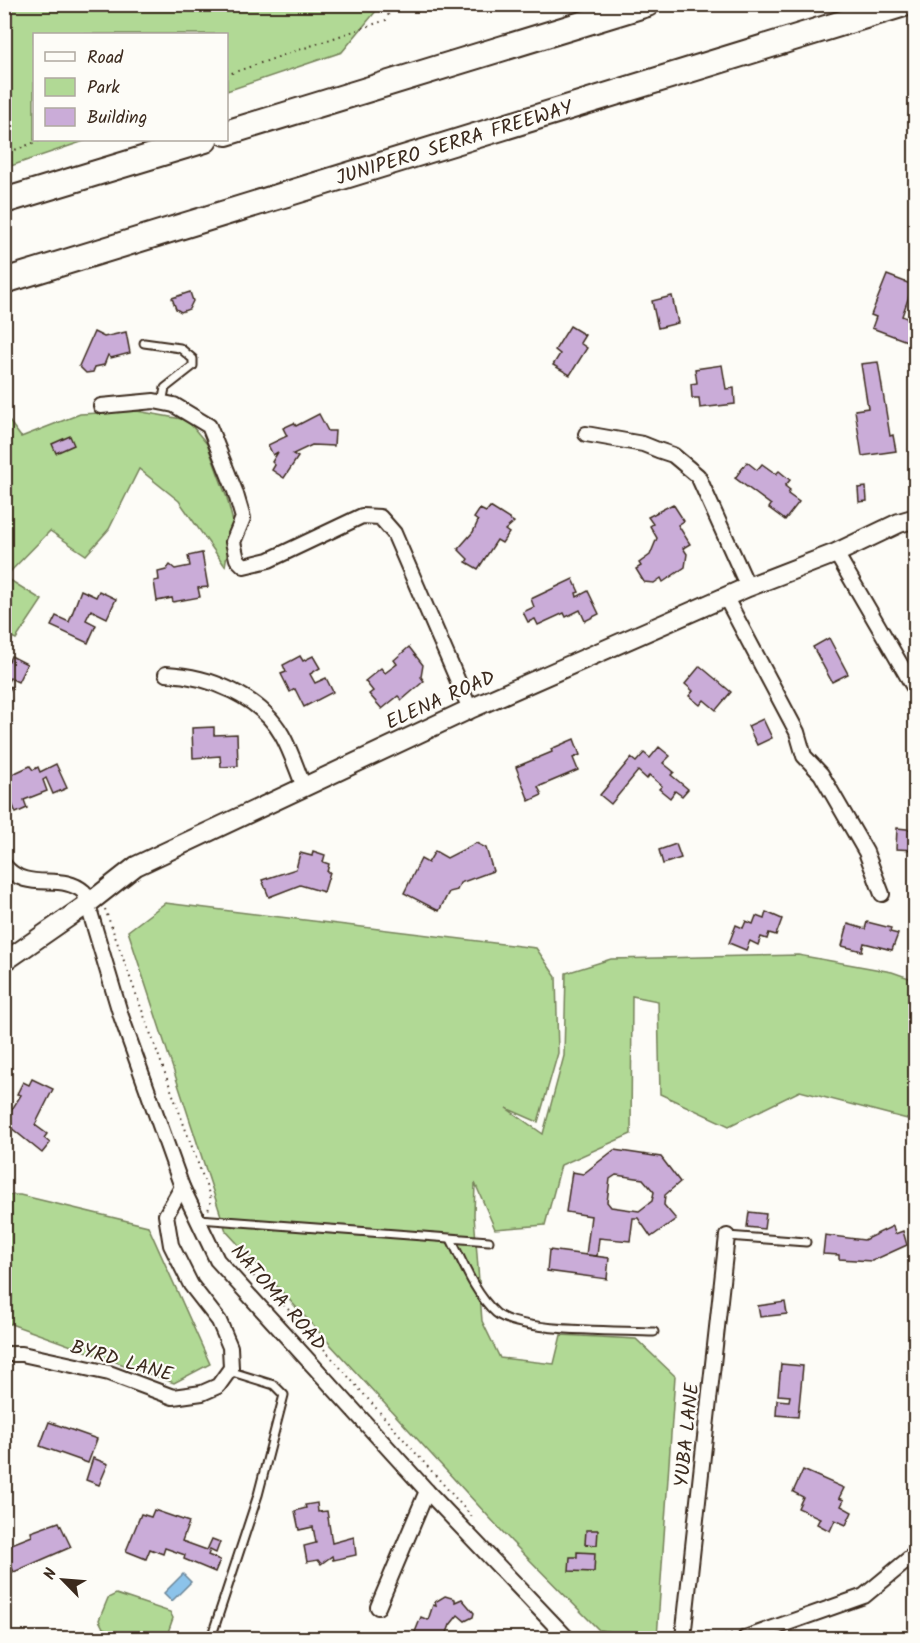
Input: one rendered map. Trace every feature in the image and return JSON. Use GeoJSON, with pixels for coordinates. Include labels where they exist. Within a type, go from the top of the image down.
{"type":"FeatureCollection","features":[{"type":"Feature","properties":{"kind":"highway"},"geometry":{"type":"LineString","coordinates":[[228,132],[647,4]]}},
{"type":"Feature","properties":{"kind":"highway","name":"JUNIPERO SERRA FREEWAY"},"geometry":{"type":"LineString","coordinates":[[4,281],[904,4]]}},
{"type":"Feature","properties":{"kind":"highway"},"geometry":{"type":"LineString","coordinates":[[4,201],[202,141]]}},
{"type":"Feature","properties":{"kind":"street"},"geometry":{"type":"LineString","coordinates":[[101,406],[162,403],[174,405],[209,426],[236,491],[243,518],[233,542],[237,559],[244,566],[269,560],[362,516],[380,517],[394,533],[470,710]]}},
{"type":"Feature","properties":{"kind":"street"},"geometry":{"type":"LineString","coordinates":[[586,434],[643,444],[673,455],[698,476],[748,588]]}},
{"type":"Feature","properties":{"kind":"street","name":"ELENA ROAD"},"geometry":{"type":"LineString","coordinates":[[4,962],[96,904],[136,866],[470,710],[748,588],[836,553],[898,523],[915,518]]}},
{"type":"Feature","properties":{"kind":"street"},"geometry":{"type":"LineString","coordinates":[[836,553],[915,692]]}},
{"type":"Feature","properties":{"kind":"street"},"geometry":{"type":"LineString","coordinates":[[726,598],[797,732],[804,756],[821,774],[866,852],[882,894]]}},
{"type":"Feature","properties":{"kind":"street"},"geometry":{"type":"LineString","coordinates":[[166,674],[189,675],[245,697],[281,734],[304,787]]}},
{"type":"Feature","properties":{"kind":"street"},"geometry":{"type":"LineString","coordinates":[[4,865],[24,880],[77,885],[96,904]]}},
{"type":"Feature","properties":{"kind":"street","name":"NATOMA ROAD"},"geometry":{"type":"LineString","coordinates":[[96,904],[121,1016],[182,1187],[202,1220],[217,1260],[427,1491],[573,1635]]}},
{"type":"Feature","properties":{"kind":"street"},"geometry":{"type":"LineString","coordinates":[[182,1187],[166,1215],[171,1245],[191,1286],[219,1321],[230,1347],[231,1368],[229,1371]]}},
{"type":"Feature","properties":{"kind":"street","name":"YUBA LANE"},"geometry":{"type":"LineString","coordinates":[[682,1638],[727,1236]]}},
{"type":"Feature","properties":{"kind":"street","name":"BYRD LANE"},"geometry":{"type":"LineString","coordinates":[[4,1354],[22,1354],[109,1373],[173,1397],[202,1393],[218,1386],[229,1371]]}},
{"type":"Feature","properties":{"kind":"street"},"geometry":{"type":"LineString","coordinates":[[378,1607],[427,1491]]}},
{"type":"Feature","properties":{"kind":"street"},"geometry":{"type":"LineString","coordinates":[[745,1638],[864,1596],[915,1553]]}},
{"type":"Feature","properties":{"kind":"lane"},"geometry":{"type":"LineString","coordinates":[[144,343],[180,348],[193,359],[193,366],[189,371],[165,388],[162,403]]}},
{"type":"Feature","properties":{"kind":"lane"},"geometry":{"type":"LineString","coordinates":[[202,1220],[489,1241]]}},
{"type":"Feature","properties":{"kind":"lane"},"geometry":{"type":"LineString","coordinates":[[727,1236],[806,1242]]}},
{"type":"Feature","properties":{"kind":"lane"},"geometry":{"type":"LineString","coordinates":[[451,1239],[477,1288],[497,1313],[504,1317],[541,1326],[654,1332]]}},
{"type":"Feature","properties":{"kind":"lane"},"geometry":{"type":"LineString","coordinates":[[211,1638],[258,1495],[284,1395],[274,1385],[229,1371]]}},
{"type":"Feature","properties":{"kind":"path"},"geometry":{"type":"LineString","coordinates":[[228,74],[387,20],[393,4]]}},
{"type":"Feature","properties":{"kind":"path"},"geometry":{"type":"LineString","coordinates":[[4,154],[38,141]]}},
{"type":"Feature","properties":{"kind":"path"},"geometry":{"type":"LineString","coordinates":[[96,904],[211,1199],[202,1220]]}},
{"type":"Feature","properties":{"kind":"path"},"geometry":{"type":"LineString","coordinates":[[234,1258],[293,1314],[477,1522]]}},
{"type":"Feature","properties":{"kind":"path"},"geometry":{"type":"LineString","coordinates":[[573,1635],[586,1638]]}},
{"type":"Feature","properties":{"kind":"green space"},"geometry":{"type":"Polygon","coordinates":[[[5,4],[381,5],[342,52],[228,91],[228,33],[33,33],[33,141],[84,141],[5,168],[5,4]]]}},
{"type":"Feature","properties":{"kind":"green space"},"geometry":{"type":"Polygon","coordinates":[[[137,411],[187,420],[207,444],[227,498],[233,522],[225,566],[179,501],[139,469],[109,529],[86,555],[50,531],[5,577],[42,600],[16,639],[5,634],[4,414],[21,437],[80,414],[137,411]]]}},
{"type":"Feature","properties":{"kind":"green space"},"geometry":{"type":"Polygon","coordinates":[[[165,903],[536,948],[556,977],[558,1053],[538,1122],[506,1108],[543,1134],[564,1056],[566,973],[611,959],[798,955],[892,972],[915,980],[915,1121],[800,1091],[729,1126],[660,1094],[658,1001],[632,996],[631,1134],[561,1165],[545,1225],[495,1229],[475,1183],[474,1215],[482,1321],[500,1358],[554,1364],[561,1335],[636,1339],[675,1376],[657,1638],[599,1630],[511,1541],[226,1231],[128,931],[165,903]]]}},
{"type":"Feature","properties":{"kind":"green space"},"geometry":{"type":"Polygon","coordinates":[[[5,1195],[20,1195],[148,1226],[210,1364],[174,1383],[5,1322],[5,1195]]]}},
{"type":"Feature","properties":{"kind":"green space"},"geometry":{"type":"Polygon","coordinates":[[[116,1594],[170,1612],[173,1618],[166,1638],[128,1638],[103,1628],[99,1620],[108,1598],[116,1594]]]}},
{"type":"Feature","properties":{"kind":"water"},"geometry":{"type":"Polygon","coordinates":[[[183,1574],[191,1582],[172,1601],[164,1593],[183,1574]]]}},
{"type":"Feature","properties":{"kind":"building"},"geometry":{"type":"Polygon","coordinates":[[[887,275],[913,285],[902,316],[916,322],[912,343],[872,328],[876,317],[871,315],[887,275]]]}},
{"type":"Feature","properties":{"kind":"building"},"geometry":{"type":"Polygon","coordinates":[[[190,292],[193,301],[189,309],[181,312],[176,309],[172,298],[190,292]]]}},
{"type":"Feature","properties":{"kind":"building"},"geometry":{"type":"Polygon","coordinates":[[[672,296],[678,323],[658,328],[652,301],[672,296]]]}},
{"type":"Feature","properties":{"kind":"building"},"geometry":{"type":"Polygon","coordinates":[[[570,326],[585,335],[580,343],[587,348],[570,375],[553,365],[560,354],[555,350],[570,326]]]}},
{"type":"Feature","properties":{"kind":"building"},"geometry":{"type":"Polygon","coordinates":[[[94,332],[104,337],[126,332],[130,353],[111,358],[108,355],[104,365],[95,367],[93,372],[86,373],[79,366],[94,332]]]}},
{"type":"Feature","properties":{"kind":"building"},"geometry":{"type":"Polygon","coordinates":[[[878,362],[890,436],[893,435],[896,451],[862,456],[855,410],[868,408],[861,364],[878,362]]]}},
{"type":"Feature","properties":{"kind":"building"},"geometry":{"type":"Polygon","coordinates":[[[722,365],[726,389],[734,388],[735,404],[700,408],[699,398],[692,398],[691,384],[697,383],[695,369],[722,365]]]}},
{"type":"Feature","properties":{"kind":"building"},"geometry":{"type":"Polygon","coordinates":[[[319,414],[328,431],[335,431],[334,446],[312,445],[293,454],[298,457],[284,478],[272,470],[275,465],[272,462],[278,452],[273,455],[268,445],[287,436],[283,428],[294,423],[296,426],[319,414]]]}},
{"type":"Feature","properties":{"kind":"building"},"geometry":{"type":"Polygon","coordinates":[[[70,436],[74,445],[56,453],[52,444],[70,436]]]}},
{"type":"Feature","properties":{"kind":"building"},"geometry":{"type":"Polygon","coordinates":[[[747,462],[757,470],[762,464],[776,474],[779,471],[790,480],[785,486],[790,490],[788,494],[799,502],[785,520],[769,508],[771,505],[735,478],[747,462]]]}},
{"type":"Feature","properties":{"kind":"building"},"geometry":{"type":"Polygon","coordinates":[[[866,487],[867,501],[859,502],[858,488],[866,487]]]}},
{"type":"Feature","properties":{"kind":"building"},"geometry":{"type":"Polygon","coordinates":[[[673,504],[684,521],[678,525],[690,544],[683,548],[687,554],[685,567],[663,582],[661,578],[654,583],[644,582],[636,569],[641,566],[639,563],[650,555],[657,538],[650,526],[653,524],[648,517],[673,504]]]}},
{"type":"Feature","properties":{"kind":"building"},"geometry":{"type":"Polygon","coordinates":[[[490,507],[514,522],[505,530],[509,533],[502,543],[497,540],[478,569],[466,562],[468,559],[458,549],[473,532],[478,521],[474,518],[480,509],[486,512],[490,507]]]}},
{"type":"Feature","properties":{"kind":"building"},"geometry":{"type":"Polygon","coordinates":[[[202,553],[208,587],[198,588],[200,597],[173,602],[172,598],[157,601],[154,581],[159,580],[158,572],[166,570],[170,565],[175,569],[190,566],[188,556],[202,553]]]}},
{"type":"Feature","properties":{"kind":"building"},"geometry":{"type":"Polygon","coordinates":[[[573,579],[579,592],[576,593],[577,597],[588,591],[599,614],[585,621],[580,610],[566,617],[564,613],[538,625],[535,619],[528,622],[523,612],[534,607],[531,599],[573,579]]]}},
{"type":"Feature","properties":{"kind":"building"},"geometry":{"type":"Polygon","coordinates":[[[81,590],[96,597],[99,591],[116,599],[107,618],[91,610],[86,620],[96,625],[88,643],[51,626],[56,616],[69,622],[81,590]]]}},
{"type":"Feature","properties":{"kind":"building"},"geometry":{"type":"Polygon","coordinates":[[[829,638],[848,674],[832,682],[813,647],[829,638]]]}},
{"type":"Feature","properties":{"kind":"building"},"geometry":{"type":"Polygon","coordinates":[[[409,647],[423,665],[421,677],[424,681],[402,700],[398,696],[382,709],[369,694],[373,691],[365,681],[381,668],[385,673],[397,664],[394,660],[409,647]]]}},
{"type":"Feature","properties":{"kind":"building"},"geometry":{"type":"Polygon","coordinates":[[[11,656],[27,664],[18,682],[10,678],[6,685],[11,687],[7,694],[4,693],[4,659],[9,661],[11,656]]]}},
{"type":"Feature","properties":{"kind":"building"},"geometry":{"type":"Polygon","coordinates":[[[300,656],[303,661],[313,656],[320,668],[310,674],[315,683],[326,678],[333,692],[304,707],[295,689],[290,692],[281,674],[286,672],[283,665],[300,656]]]}},
{"type":"Feature","properties":{"kind":"building"},"geometry":{"type":"Polygon","coordinates":[[[700,666],[731,692],[716,710],[704,700],[700,705],[689,696],[693,691],[685,684],[700,666]]]}},
{"type":"Feature","properties":{"kind":"building"},"geometry":{"type":"Polygon","coordinates":[[[763,719],[772,738],[757,745],[748,726],[763,719]]]}},
{"type":"Feature","properties":{"kind":"building"},"geometry":{"type":"Polygon","coordinates":[[[214,727],[214,735],[237,734],[238,766],[221,767],[220,756],[193,758],[192,728],[214,727]]]}},
{"type":"Feature","properties":{"kind":"building"},"geometry":{"type":"Polygon","coordinates":[[[574,739],[580,755],[573,758],[578,770],[538,787],[542,795],[529,801],[516,767],[552,752],[551,749],[574,739]]]}},
{"type":"Feature","properties":{"kind":"building"},"geometry":{"type":"Polygon","coordinates":[[[659,747],[670,756],[663,763],[674,772],[671,775],[688,789],[682,796],[675,791],[670,798],[659,789],[662,786],[649,775],[647,779],[638,771],[611,804],[600,795],[631,758],[636,762],[644,753],[650,758],[659,747]]]}},
{"type":"Feature","properties":{"kind":"building"},"geometry":{"type":"Polygon","coordinates":[[[56,764],[67,788],[53,794],[46,778],[43,780],[47,791],[24,800],[27,808],[16,813],[10,798],[4,799],[4,778],[30,766],[33,770],[38,767],[40,772],[56,764]]]}},
{"type":"Feature","properties":{"kind":"building"},"geometry":{"type":"Polygon","coordinates":[[[897,828],[916,830],[916,850],[896,849],[897,828]]]}},
{"type":"Feature","properties":{"kind":"building"},"geometry":{"type":"Polygon","coordinates":[[[476,843],[486,848],[493,871],[460,883],[457,890],[449,892],[439,911],[404,893],[421,859],[428,863],[435,851],[447,858],[476,843]]]}},
{"type":"Feature","properties":{"kind":"building"},"geometry":{"type":"Polygon","coordinates":[[[676,844],[681,858],[663,864],[659,850],[676,844]]]}},
{"type":"Feature","properties":{"kind":"building"},"geometry":{"type":"Polygon","coordinates":[[[313,851],[325,855],[323,862],[329,864],[327,872],[330,872],[324,892],[300,885],[269,897],[262,880],[296,869],[300,853],[312,856],[313,851]]]}},
{"type":"Feature","properties":{"kind":"building"},"geometry":{"type":"Polygon","coordinates":[[[766,912],[782,919],[776,935],[769,933],[767,939],[761,937],[758,945],[750,941],[746,950],[729,943],[736,925],[743,928],[746,921],[753,924],[756,916],[764,919],[766,912]]]}},
{"type":"Feature","properties":{"kind":"building"},"geometry":{"type":"Polygon","coordinates":[[[867,922],[891,928],[890,932],[898,934],[892,950],[864,943],[862,951],[842,946],[848,924],[865,929],[867,922]]]}},
{"type":"Feature","properties":{"kind":"building"},"geometry":{"type":"Polygon","coordinates":[[[32,1079],[53,1089],[35,1125],[47,1134],[44,1138],[50,1143],[42,1153],[4,1122],[21,1095],[17,1094],[23,1082],[29,1085],[32,1079]]]}},
{"type":"Feature","properties":{"kind":"building"},"geometry":{"type":"Polygon","coordinates":[[[614,1150],[661,1157],[680,1182],[665,1195],[664,1205],[676,1219],[651,1237],[638,1218],[633,1218],[630,1241],[599,1238],[597,1256],[586,1255],[591,1216],[566,1212],[572,1172],[583,1174],[614,1150]],[[616,1175],[610,1179],[607,1202],[611,1207],[639,1211],[652,1201],[654,1192],[643,1179],[616,1175]]]}},
{"type":"Feature","properties":{"kind":"building"},"geometry":{"type":"Polygon","coordinates":[[[749,1212],[766,1214],[764,1229],[747,1227],[749,1212]]]}},
{"type":"Feature","properties":{"kind":"building"},"geometry":{"type":"Polygon","coordinates":[[[893,1226],[895,1234],[903,1231],[907,1245],[872,1261],[839,1259],[839,1255],[823,1254],[825,1235],[864,1240],[893,1226]]]}},
{"type":"Feature","properties":{"kind":"building"},"geometry":{"type":"Polygon","coordinates":[[[549,1250],[609,1258],[607,1279],[547,1271],[549,1250]]]}},
{"type":"Feature","properties":{"kind":"building"},"geometry":{"type":"Polygon","coordinates":[[[785,1302],[787,1314],[760,1317],[758,1306],[785,1302]]]}},
{"type":"Feature","properties":{"kind":"building"},"geometry":{"type":"Polygon","coordinates":[[[781,1364],[803,1366],[798,1417],[776,1415],[777,1400],[789,1401],[790,1396],[778,1395],[781,1364]]]}},
{"type":"Feature","properties":{"kind":"building"},"geometry":{"type":"Polygon","coordinates":[[[49,1422],[97,1439],[88,1463],[40,1446],[49,1422]]]}},
{"type":"Feature","properties":{"kind":"building"},"geometry":{"type":"Polygon","coordinates":[[[93,1458],[108,1464],[99,1485],[86,1480],[93,1458]]]}},
{"type":"Feature","properties":{"kind":"building"},"geometry":{"type":"Polygon","coordinates":[[[803,1470],[844,1488],[839,1498],[844,1500],[841,1506],[852,1512],[846,1525],[835,1520],[830,1531],[817,1524],[820,1518],[798,1508],[803,1497],[793,1492],[803,1470]]]}},
{"type":"Feature","properties":{"kind":"building"},"geometry":{"type":"Polygon","coordinates":[[[317,1503],[318,1512],[327,1511],[332,1543],[354,1537],[356,1555],[333,1560],[332,1556],[321,1564],[318,1560],[307,1562],[304,1546],[316,1543],[313,1527],[299,1530],[295,1511],[306,1508],[305,1505],[317,1503]]]}},
{"type":"Feature","properties":{"kind":"building"},"geometry":{"type":"Polygon","coordinates":[[[154,1510],[189,1522],[182,1541],[207,1550],[212,1539],[220,1542],[216,1553],[210,1550],[208,1555],[220,1560],[215,1572],[184,1559],[185,1555],[165,1548],[163,1554],[150,1549],[146,1559],[126,1551],[141,1514],[151,1517],[154,1510]]]}},
{"type":"Feature","properties":{"kind":"building"},"geometry":{"type":"Polygon","coordinates":[[[59,1522],[71,1547],[14,1572],[12,1568],[4,1574],[4,1547],[32,1536],[31,1532],[59,1522]]]}},
{"type":"Feature","properties":{"kind":"building"},"geometry":{"type":"Polygon","coordinates":[[[586,1530],[598,1530],[597,1545],[585,1544],[586,1530]]]}},
{"type":"Feature","properties":{"kind":"building"},"geometry":{"type":"Polygon","coordinates":[[[577,1552],[595,1553],[594,1572],[569,1571],[570,1557],[577,1557],[577,1552]]]}},
{"type":"Feature","properties":{"kind":"building"},"geometry":{"type":"Polygon","coordinates":[[[445,1596],[455,1599],[455,1602],[462,1599],[474,1613],[473,1617],[465,1621],[458,1615],[450,1625],[445,1638],[413,1637],[421,1617],[428,1620],[433,1605],[436,1606],[435,1602],[445,1596]]]}}]}
